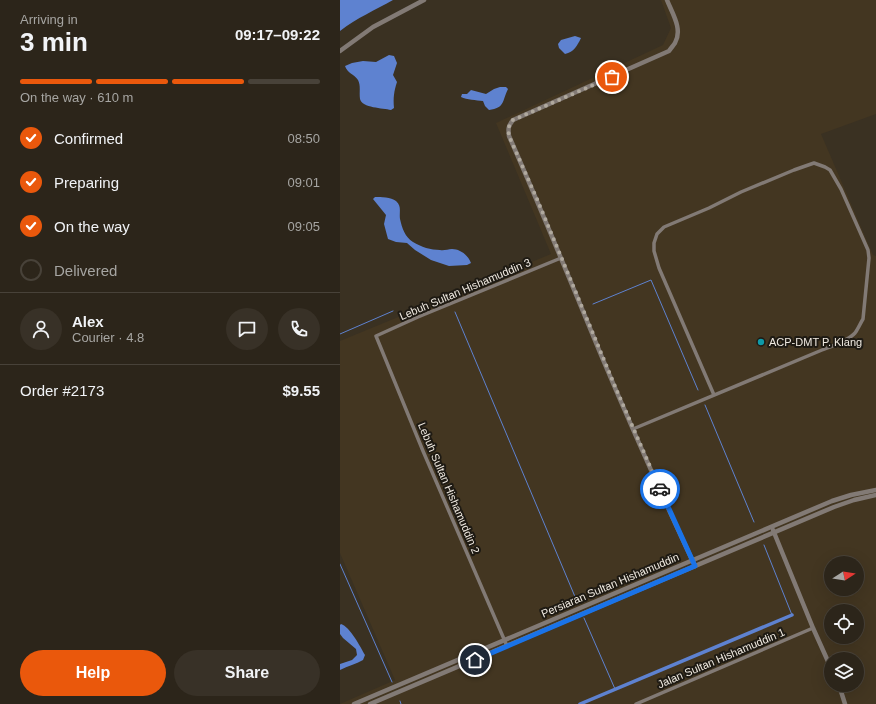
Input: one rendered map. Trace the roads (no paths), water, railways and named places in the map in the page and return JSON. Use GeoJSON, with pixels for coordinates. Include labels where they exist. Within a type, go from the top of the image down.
{"type":"FeatureCollection","features":[{"type":"Feature","properties":{"kind":"street"},"geometry":{"type":"LineString","coordinates":[[340,52],[373,27],[424,0]]}},
{"type":"Feature","properties":{"kind":"street"},"geometry":{"type":"LineString","coordinates":[[667,0],[677,23],[678,31],[676,42],[669,51],[513,120],[509,124],[508,130],[509,136],[537,199],[633,429],[695,566]]}},
{"type":"Feature","properties":{"kind":"street"},"geometry":{"type":"LineString","coordinates":[[633,429],[714,395],[849,338],[854,334],[862,319],[869,258],[868,250],[841,189],[830,170],[825,167],[814,163],[794,170],[741,192],[709,208],[664,226],[657,234],[654,243],[654,251],[659,268],[714,395]]}},
{"type":"Feature","properties":{"kind":"street","name":"Lebuh Sultan Hishamuddin 3"},"geometry":{"type":"LineString","coordinates":[[376,336],[561,258]]}},
{"type":"Feature","properties":{"kind":"street","name":"Lebuh Sultan Hishamuddin 2"},"geometry":{"type":"LineString","coordinates":[[376,336],[423,451],[507,646]]}},
{"type":"Feature","properties":{"kind":"street","name":"Persiaran Sultan Hishamuddin"},"geometry":{"type":"LineString","coordinates":[[354,704],[771,526],[832,501],[851,495],[876,490]]}},
{"type":"Feature","properties":{"kind":"street","name":"Persiaran Sultan Hishamuddin"},"geometry":{"type":"LineString","coordinates":[[370,704],[773,532],[834,507],[854,500],[876,495]]}},
{"type":"Feature","properties":{"kind":"street"},"geometry":{"type":"LineString","coordinates":[[771,526],[824,652]]}},
{"type":"Feature","properties":{"kind":"street","name":"Jalan Sultan Hishamuddin 1"},"geometry":{"type":"LineString","coordinates":[[636,704],[813,628]]}},
{"type":"Feature","properties":{"kind":"street"},"geometry":{"type":"LineString","coordinates":[[841,692],[845,704]]}},
{"type":"Feature","properties":{"kind":"water"},"geometry":{"type":"Polygon","coordinates":[[[340,0],[393,0],[359,18],[340,31],[340,0]]]}},
{"type":"Feature","properties":{"kind":"water"},"geometry":{"type":"Polygon","coordinates":[[[575,36],[581,38],[578,44],[573,50],[565,54],[559,48],[558,44],[561,40],[575,36]]]}},
{"type":"Feature","properties":{"kind":"water"},"geometry":{"type":"Polygon","coordinates":[[[389,55],[394,56],[397,63],[393,75],[397,82],[394,95],[394,108],[391,110],[369,106],[362,102],[360,99],[359,82],[345,66],[363,61],[376,62],[389,55]]]}},
{"type":"Feature","properties":{"kind":"water"},"geometry":{"type":"Polygon","coordinates":[[[500,87],[506,87],[508,89],[502,103],[498,108],[489,110],[483,101],[461,97],[462,94],[467,94],[471,90],[486,94],[500,87]]]}},
{"type":"Feature","properties":{"kind":"water"},"geometry":{"type":"Polygon","coordinates":[[[375,197],[389,198],[398,203],[400,207],[400,219],[403,229],[408,238],[413,242],[423,247],[433,249],[452,249],[461,251],[466,255],[471,263],[467,265],[449,266],[431,260],[407,243],[396,242],[388,239],[384,224],[386,215],[373,199],[375,197]]]}},
{"type":"Feature","properties":{"kind":"water"},"geometry":{"type":"Polygon","coordinates":[[[341,624],[348,629],[358,642],[365,655],[363,660],[358,663],[340,670],[340,664],[352,660],[357,655],[356,649],[340,634],[341,624]]]}},
{"type":"Feature","properties":{"kind":"waterway"},"geometry":{"type":"LineString","coordinates":[[593,304],[651,280],[698,390]]}},
{"type":"Feature","properties":{"kind":"waterway"},"geometry":{"type":"LineString","coordinates":[[340,334],[393,311]]}},
{"type":"Feature","properties":{"kind":"waterway"},"geometry":{"type":"LineString","coordinates":[[455,312],[576,599]]}},
{"type":"Feature","properties":{"kind":"waterway"},"geometry":{"type":"LineString","coordinates":[[705,405],[754,522]]}},
{"type":"Feature","properties":{"kind":"waterway"},"geometry":{"type":"LineString","coordinates":[[764,545],[792,615]]}},
{"type":"Feature","properties":{"kind":"waterway"},"geometry":{"type":"LineString","coordinates":[[340,564],[392,682]]}},
{"type":"Feature","properties":{"kind":"waterway"},"geometry":{"type":"LineString","coordinates":[[580,704],[792,615]]}},
{"type":"Feature","properties":{"kind":"waterway"},"geometry":{"type":"LineString","coordinates":[[584,618],[615,689]]}},
{"type":"Feature","properties":{"kind":"place","name":"ACP-DMT P. Klang"},"geometry":{"type":"Point","coordinates":[761,342]}}]}
